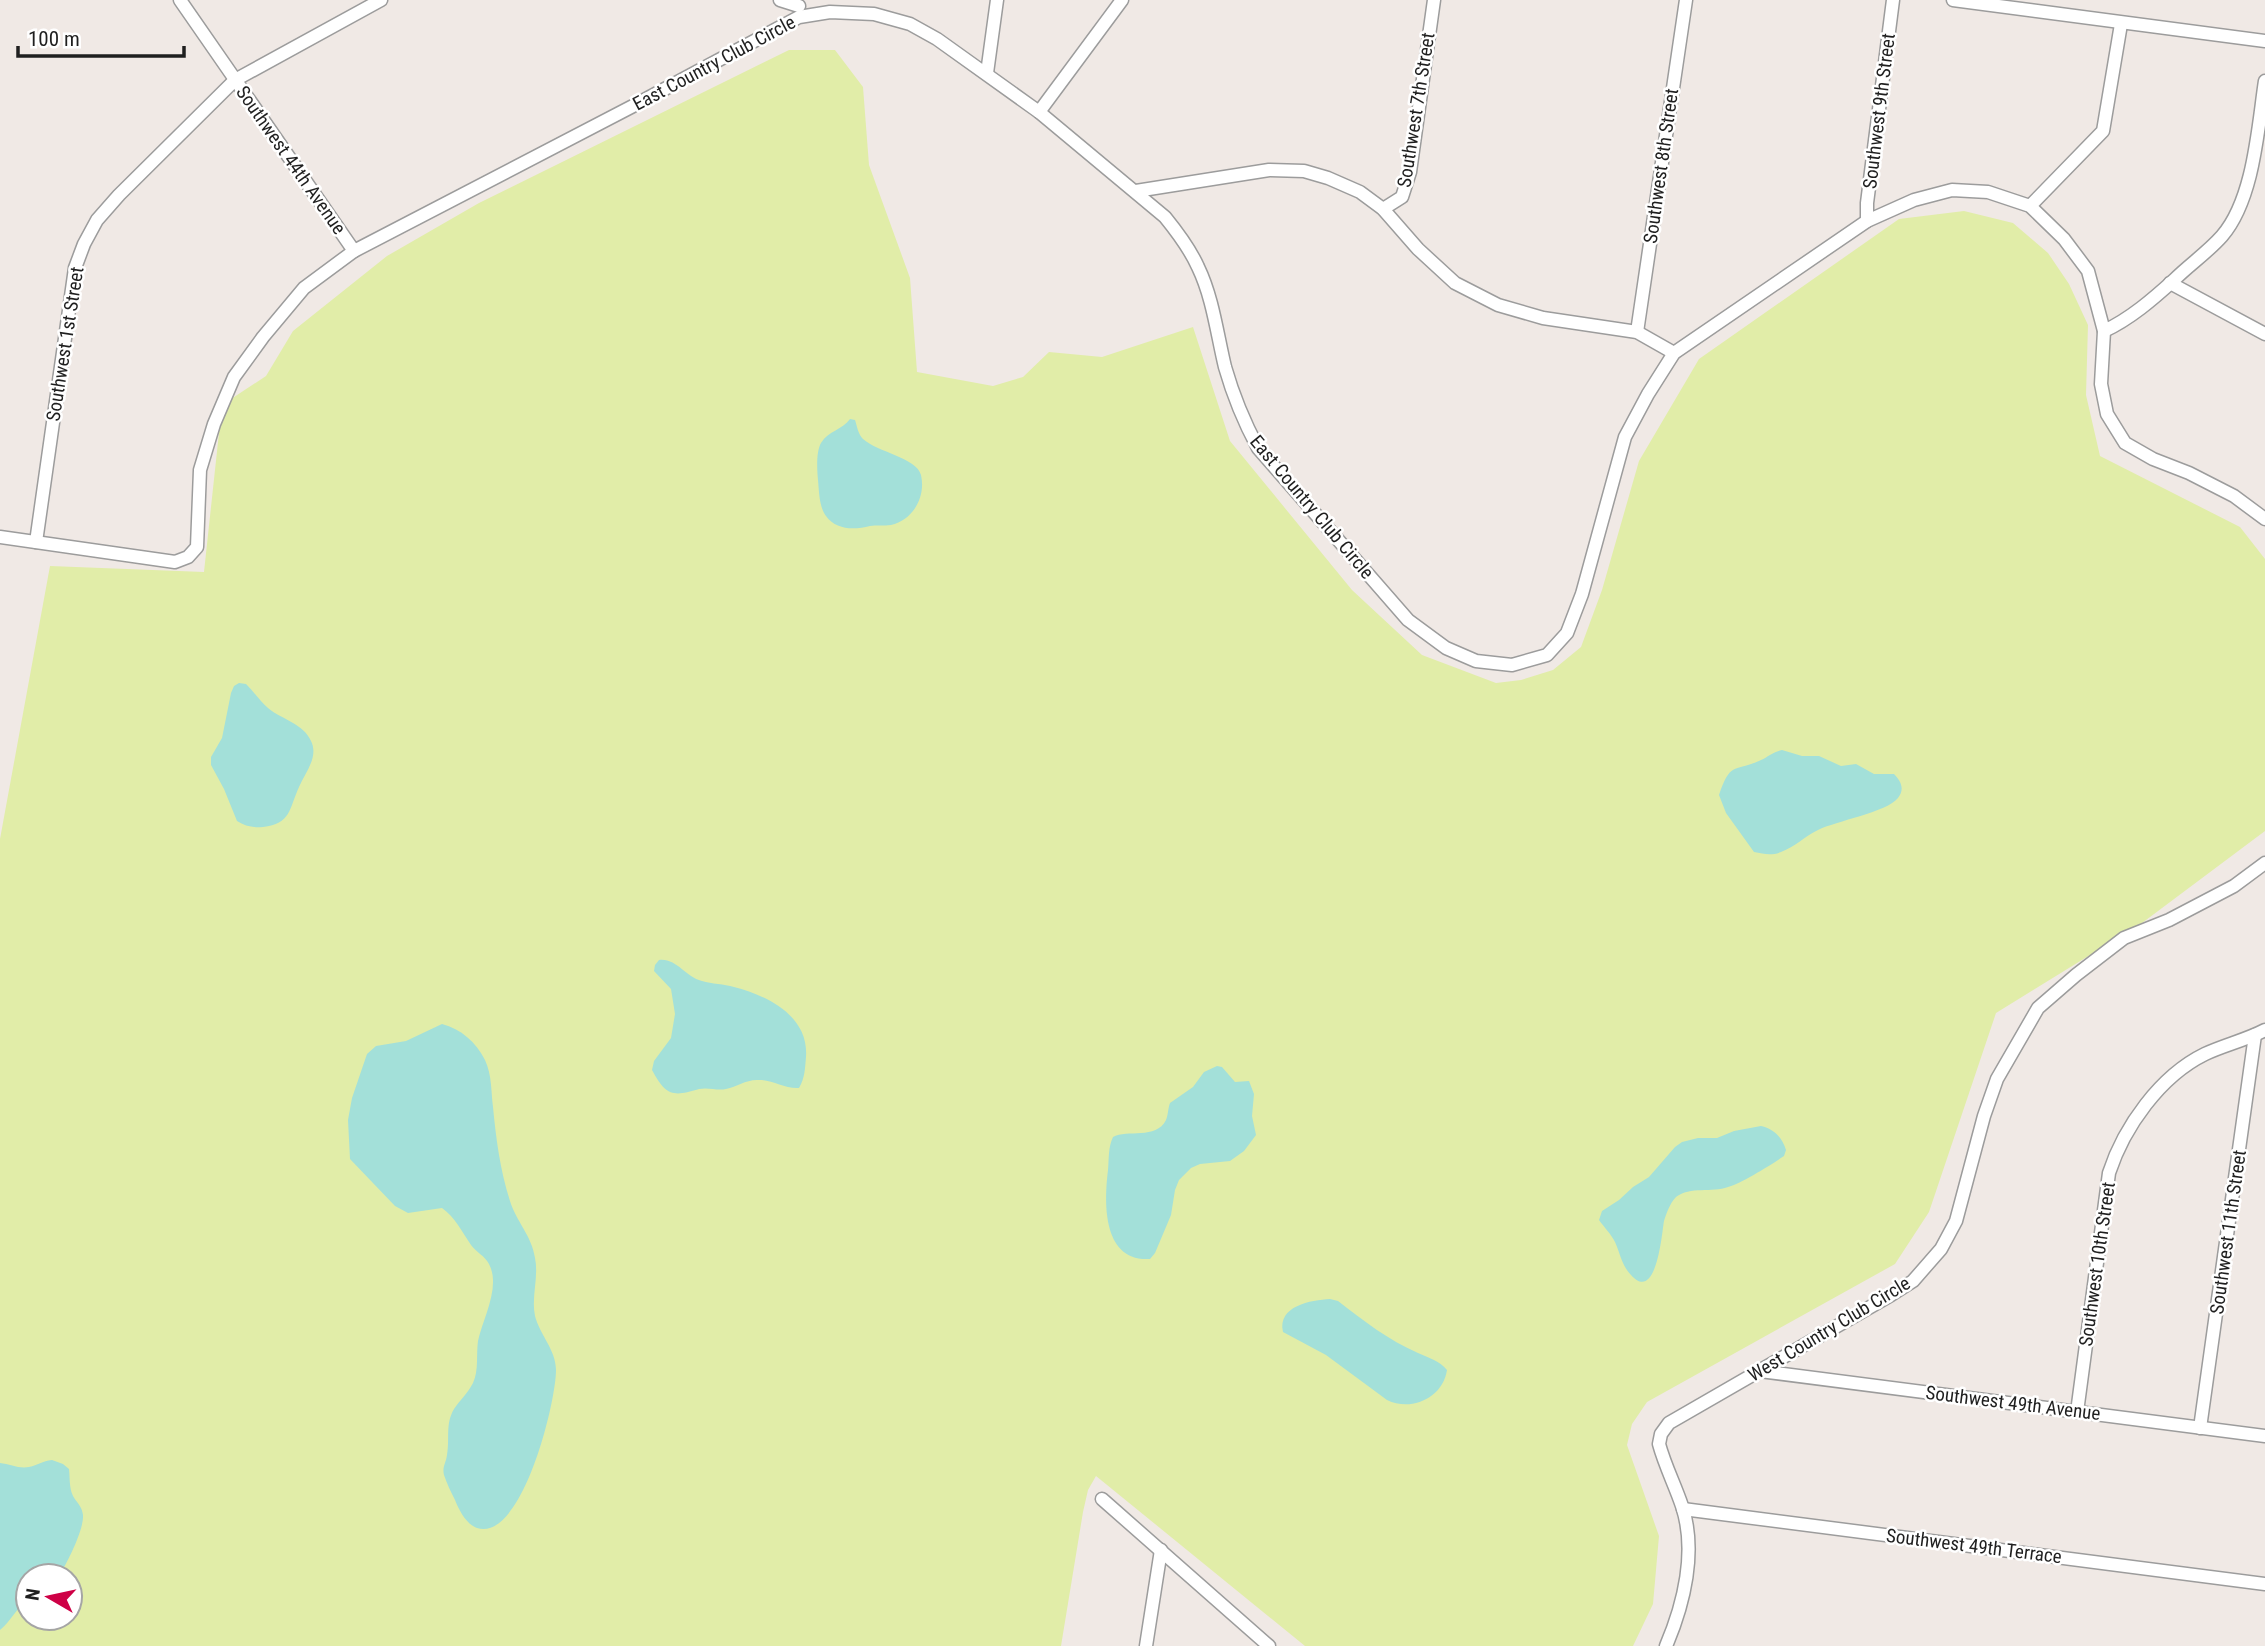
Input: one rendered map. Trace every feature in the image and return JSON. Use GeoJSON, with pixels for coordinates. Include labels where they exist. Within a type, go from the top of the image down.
{"type":"FeatureCollection","features":[{"type":"Feature","properties":{"kind":"street","name":"Southwest 44th Avenue"},"geometry":{"type":"LineString","coordinates":[[180,0],[354,251]]}},
{"type":"Feature","properties":{"kind":"street","name":"Southwest 1st Street"},"geometry":{"type":"LineString","coordinates":[[36,542],[75,268],[97,220],[119,194],[235,80],[381,0]]}},
{"type":"Feature","properties":{"kind":"street"},"geometry":{"type":"LineString","coordinates":[[780,0],[799,8]]}},
{"type":"Feature","properties":{"kind":"street"},"geometry":{"type":"LineString","coordinates":[[987,73],[998,0]]}},
{"type":"Feature","properties":{"kind":"street"},"geometry":{"type":"LineString","coordinates":[[1039,112],[1122,0]]}},
{"type":"Feature","properties":{"kind":"street","name":"Southwest 7th Street"},"geometry":{"type":"LineString","coordinates":[[1383,209],[1402,197],[1410,172],[1434,0]]}},
{"type":"Feature","properties":{"kind":"street","name":"Southwest 8th Street"},"geometry":{"type":"LineString","coordinates":[[1637,332],[1686,0]]}},
{"type":"Feature","properties":{"kind":"street","name":"Southwest 9th Street"},"geometry":{"type":"LineString","coordinates":[[1867,221],[1867,203],[1894,0]]}},
{"type":"Feature","properties":{"kind":"street"},"geometry":{"type":"LineString","coordinates":[[1953,0],[2265,41]]}},
{"type":"Feature","properties":{"kind":"street","name":"East Country Club Circle"},"geometry":{"type":"LineString","coordinates":[[36,542],[174,562],[188,557],[197,547],[200,470],[214,424],[234,377],[304,288],[354,251],[632,106],[799,8],[874,14],[910,24],[987,73],[1136,191],[1174,228],[1200,269],[1226,369],[1242,418],[1258,447],[1408,620],[1446,648],[1476,660],[1512,665],[1547,655],[1567,633],[1582,594],[1625,437],[1674,353],[1867,221],[1914,200],[1952,190],[1988,192],[2030,206],[2064,239],[2088,271],[2104,331],[2101,384],[2107,414],[2125,443],[2153,459],[2189,473],[2234,496],[2265,519]]}},
{"type":"Feature","properties":{"kind":"street"},"geometry":{"type":"LineString","coordinates":[[2030,206],[2103,131],[2121,23]]}},
{"type":"Feature","properties":{"kind":"street"},"geometry":{"type":"LineString","coordinates":[[2104,331],[2122,323],[2223,234],[2241,202],[2251,170],[2265,81]]}},
{"type":"Feature","properties":{"kind":"street"},"geometry":{"type":"LineString","coordinates":[[1136,191],[1269,170],[1304,171],[1328,178],[1360,192],[1383,209],[1418,248],[1455,283],[1498,305],[1544,318],[1637,332],[1674,353]]}},
{"type":"Feature","properties":{"kind":"street"},"geometry":{"type":"LineString","coordinates":[[2170,283],[2265,334]]}},
{"type":"Feature","properties":{"kind":"street"},"geometry":{"type":"LineString","coordinates":[[0,537],[36,542]]}},
{"type":"Feature","properties":{"kind":"street","name":"West Country Club Circle"},"geometry":{"type":"LineString","coordinates":[[1666,1646],[1683,1594],[1688,1562],[1683,1508],[1659,1444],[1661,1434],[1669,1423],[1913,1281],[1941,1249],[1956,1221],[1984,1116],[1997,1079],[2038,1008],[2124,938],[2169,920],[2234,886],[2265,863]]}},
{"type":"Feature","properties":{"kind":"street","name":"Southwest 10th Street"},"geometry":{"type":"LineString","coordinates":[[2077,1412],[2109,1173],[2117,1149],[2132,1121],[2162,1084],[2203,1055],[2260,1033]]}},
{"type":"Feature","properties":{"kind":"street","name":"Southwest 11th Street"},"geometry":{"type":"LineString","coordinates":[[2200,1428],[2260,1033]]}},
{"type":"Feature","properties":{"kind":"street","name":"Southwest 49th Avenue"},"geometry":{"type":"LineString","coordinates":[[1760,1370],[2265,1436]]}},
{"type":"Feature","properties":{"kind":"street"},"geometry":{"type":"LineString","coordinates":[[1102,1499],[1269,1646]]}},
{"type":"Feature","properties":{"kind":"street","name":"Southwest 49th Terrace"},"geometry":{"type":"LineString","coordinates":[[1683,1508],[2265,1584]]}},
{"type":"Feature","properties":{"kind":"street"},"geometry":{"type":"LineString","coordinates":[[1146,1646],[1161,1550]]}},
{"type":"Feature","properties":{"kind":"green space"},"geometry":{"type":"Polygon","coordinates":[[[789,50],[835,50],[863,87],[869,165],[910,278],[917,372],[993,386],[1023,377],[1049,352],[1102,357],[1193,327],[1230,441],[1352,590],[1422,655],[1496,683],[1521,680],[1553,670],[1581,647],[1602,590],[1639,461],[1699,359],[1899,219],[1964,211],[2013,223],[2048,253],[2069,284],[2088,325],[2086,395],[2100,456],[2240,527],[2265,559],[2265,831],[2142,923],[1996,1013],[1929,1212],[1895,1264],[1647,1402],[1632,1424],[1627,1445],[1659,1536],[1653,1604],[1633,1646],[1305,1646],[1096,1476],[1088,1490],[1083,1512],[1061,1646],[0,1646],[0,839],[50,566],[204,572],[222,405],[266,376],[293,331],[387,256],[479,203],[789,50]]]}},
{"type":"Feature","properties":{"kind":"water"},"geometry":{"type":"Polygon","coordinates":[[[850,419],[855,420],[863,439],[869,444],[912,464],[921,475],[920,499],[911,513],[899,522],[846,528],[830,521],[824,512],[818,476],[819,447],[827,436],[850,419]]]}},
{"type":"Feature","properties":{"kind":"water"},"geometry":{"type":"Polygon","coordinates":[[[239,683],[246,684],[268,708],[303,730],[313,747],[310,765],[288,814],[279,823],[263,827],[252,827],[237,821],[211,765],[211,757],[222,738],[231,693],[239,683]]]}},
{"type":"Feature","properties":{"kind":"water"},"geometry":{"type":"Polygon","coordinates":[[[1782,750],[1802,756],[1819,756],[1841,766],[1856,764],[1874,774],[1894,774],[1902,788],[1898,798],[1883,808],[1818,830],[1781,852],[1754,852],[1726,813],[1719,795],[1734,769],[1782,750]]]}},
{"type":"Feature","properties":{"kind":"water"},"geometry":{"type":"Polygon","coordinates":[[[659,960],[671,962],[696,979],[760,996],[773,1002],[794,1019],[805,1043],[805,1069],[799,1088],[757,1080],[723,1089],[683,1093],[666,1090],[652,1070],[654,1061],[671,1038],[675,1014],[671,989],[654,971],[659,960]]]}},
{"type":"Feature","properties":{"kind":"water"},"geometry":{"type":"Polygon","coordinates":[[[442,1024],[467,1037],[477,1047],[487,1066],[504,1178],[513,1208],[533,1250],[536,1265],[535,1316],[553,1356],[556,1370],[550,1411],[533,1467],[522,1493],[508,1514],[493,1527],[477,1528],[469,1523],[446,1482],[443,1470],[451,1415],[475,1378],[478,1341],[492,1292],[492,1273],[487,1261],[447,1212],[442,1208],[408,1213],[395,1206],[350,1159],[348,1120],[352,1098],[367,1054],[376,1046],[406,1041],[442,1024]]]}},
{"type":"Feature","properties":{"kind":"water"},"geometry":{"type":"Polygon","coordinates":[[[1217,1066],[1222,1067],[1235,1082],[1249,1081],[1254,1094],[1252,1116],[1256,1135],[1244,1151],[1230,1161],[1200,1164],[1191,1168],[1179,1180],[1171,1215],[1155,1253],[1150,1259],[1134,1257],[1123,1251],[1109,1228],[1106,1198],[1109,1153],[1113,1137],[1149,1132],[1161,1126],[1167,1118],[1170,1103],[1193,1087],[1204,1072],[1217,1066]]]}},
{"type":"Feature","properties":{"kind":"water"},"geometry":{"type":"Polygon","coordinates":[[[1761,1126],[1774,1131],[1780,1137],[1786,1150],[1784,1156],[1734,1185],[1722,1189],[1688,1192],[1676,1197],[1665,1218],[1660,1250],[1652,1273],[1647,1280],[1640,1281],[1631,1275],[1623,1264],[1613,1239],[1599,1220],[1602,1211],[1649,1177],[1682,1142],[1698,1138],[1717,1138],[1734,1131],[1761,1126]]]}},
{"type":"Feature","properties":{"kind":"water"},"geometry":{"type":"Polygon","coordinates":[[[1330,1299],[1338,1301],[1396,1342],[1441,1364],[1447,1370],[1444,1380],[1433,1395],[1406,1404],[1387,1400],[1326,1355],[1283,1332],[1285,1316],[1290,1310],[1305,1303],[1330,1299]]]}},
{"type":"Feature","properties":{"kind":"water"},"geometry":{"type":"Polygon","coordinates":[[[52,1460],[69,1469],[72,1493],[82,1512],[81,1529],[66,1562],[14,1562],[14,1614],[0,1630],[0,1463],[25,1467],[52,1460]]]}}]}
